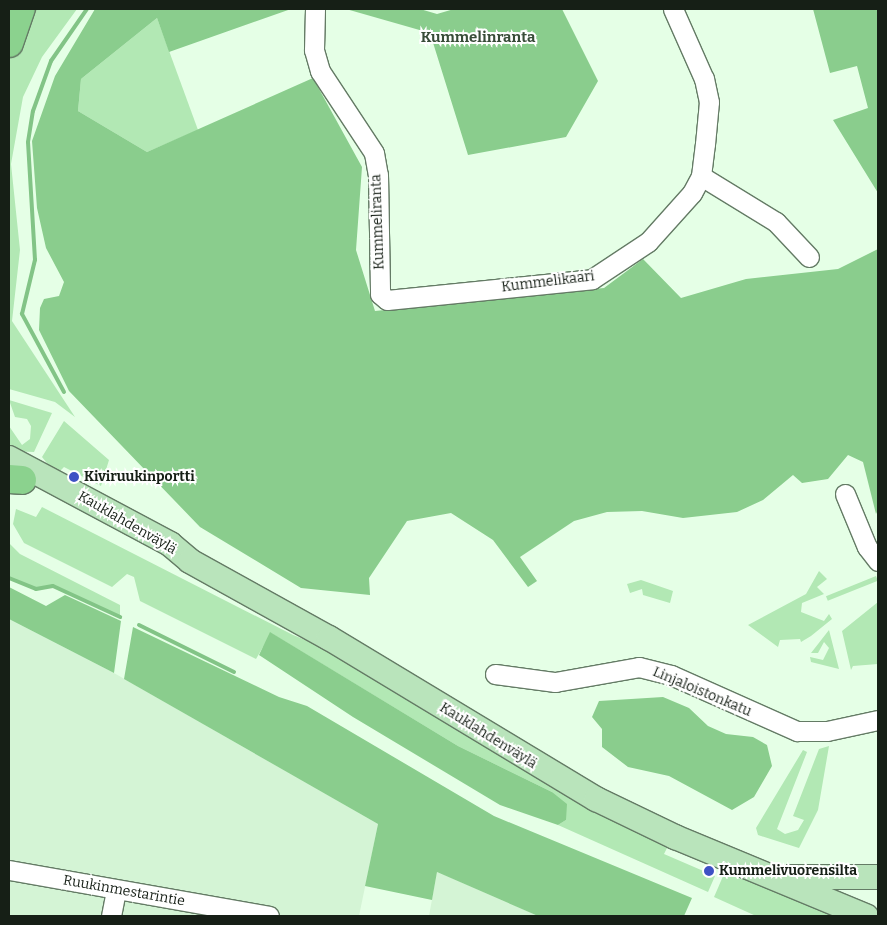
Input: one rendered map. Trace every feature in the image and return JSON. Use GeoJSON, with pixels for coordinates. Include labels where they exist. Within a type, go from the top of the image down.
{"type":"FeatureCollection","features":[{"type":"Feature","properties":{"kind":"highway"},"geometry":{"type":"LineString","coordinates":[[9,43],[21,9]]}},
{"type":"Feature","properties":{"kind":"main road","name":"Kauklahdenväylä"},"geometry":{"type":"LineString","coordinates":[[12,473],[51,488],[170,544],[190,561],[329,638],[548,773],[758,873],[866,916]]}},
{"type":"Feature","properties":{"kind":"main road"},"geometry":{"type":"LineString","coordinates":[[758,873],[812,879],[878,878]]}},
{"type":"Feature","properties":{"kind":"main road","name":"Kauklahdenväylä"},"geometry":{"type":"LineString","coordinates":[[797,887],[878,893]]}},
{"type":"Feature","properties":{"kind":"street","name":"Kummeliranta"},"geometry":{"type":"LineString","coordinates":[[315,9],[314,50],[320,71],[374,153],[378,175],[380,294],[387,300]]}},
{"type":"Feature","properties":{"kind":"street"},"geometry":{"type":"LineString","coordinates":[[673,9],[704,79],[709,102],[701,176],[776,222],[810,257]]}},
{"type":"Feature","properties":{"kind":"street","name":"Kummelikaari"},"geometry":{"type":"LineString","coordinates":[[387,300],[571,282],[604,275],[648,242],[701,176]]}},
{"type":"Feature","properties":{"kind":"street"},"geometry":{"type":"LineString","coordinates":[[845,494],[867,547],[878,561]]}},
{"type":"Feature","properties":{"kind":"street","name":"Linjaloistonkatu"},"geometry":{"type":"LineString","coordinates":[[495,674],[555,682],[639,667],[671,675],[797,732],[827,731],[878,720]]}},
{"type":"Feature","properties":{"kind":"street","name":"Ruukinmestarintie"},"geometry":{"type":"LineString","coordinates":[[9,870],[270,916]]}},
{"type":"Feature","properties":{"kind":"street"},"geometry":{"type":"LineString","coordinates":[[111,916],[116,890]]}},
{"type":"Feature","properties":{"kind":"shaded area"},"geometry":{"type":"Polygon","coordinates":[[[9,619],[114,673],[378,824],[359,916],[9,916],[9,619]]]}},
{"type":"Feature","properties":{"kind":"shaded area"},"geometry":{"type":"Polygon","coordinates":[[[437,872],[449,877],[538,916],[429,916],[437,872]]]}},
{"type":"Feature","properties":{"kind":"green space"},"geometry":{"type":"Polygon","coordinates":[[[27,9],[77,9],[42,57],[23,97],[11,164],[20,250],[12,321],[75,417],[55,402],[9,389],[9,61],[27,9]]]}},
{"type":"Feature","properties":{"kind":"green space"},"geometry":{"type":"Polygon","coordinates":[[[95,9],[291,9],[169,52],[157,18],[81,79],[78,111],[147,152],[313,78],[362,167],[356,250],[375,311],[604,288],[643,259],[681,298],[746,279],[838,269],[878,249],[878,510],[876,514],[863,462],[848,455],[828,479],[802,483],[793,475],[763,500],[737,512],[683,518],[642,511],[607,512],[574,521],[520,557],[537,581],[528,587],[493,540],[451,513],[407,521],[369,578],[370,595],[301,588],[200,527],[69,391],[39,330],[40,308],[44,299],[59,296],[64,282],[46,248],[37,208],[32,141],[55,76],[95,9]]]}},
{"type":"Feature","properties":{"kind":"green space"},"geometry":{"type":"Polygon","coordinates":[[[346,9],[420,9],[437,14],[454,9],[562,9],[598,81],[566,137],[468,155],[430,33],[346,9]]]}},
{"type":"Feature","properties":{"kind":"green space"},"geometry":{"type":"Polygon","coordinates":[[[813,9],[878,9],[878,193],[833,120],[868,108],[857,66],[830,73],[813,9]]]}},
{"type":"Feature","properties":{"kind":"green space"},"geometry":{"type":"Polygon","coordinates":[[[157,18],[198,130],[147,152],[78,111],[81,79],[157,18]]]}},
{"type":"Feature","properties":{"kind":"green space"},"geometry":{"type":"Polygon","coordinates":[[[9,400],[52,413],[34,452],[9,451],[9,426],[22,445],[30,439],[31,426],[27,419],[15,417],[9,400]]]}},
{"type":"Feature","properties":{"kind":"green space"},"geometry":{"type":"Polygon","coordinates":[[[64,421],[109,460],[101,486],[64,467],[59,472],[50,467],[42,457],[64,421]]]}},
{"type":"Feature","properties":{"kind":"green space"},"geometry":{"type":"Polygon","coordinates":[[[42,507],[293,635],[341,654],[635,827],[667,848],[664,854],[715,876],[708,892],[558,825],[566,820],[552,792],[458,746],[271,633],[256,659],[140,601],[134,577],[127,574],[112,587],[24,543],[13,524],[16,509],[36,517],[42,507]]]}},
{"type":"Feature","properties":{"kind":"green space"},"geometry":{"type":"Polygon","coordinates":[[[9,543],[20,554],[120,605],[120,617],[54,586],[36,589],[9,578],[9,543]]]}},
{"type":"Feature","properties":{"kind":"green space"},"geometry":{"type":"Polygon","coordinates":[[[819,571],[827,579],[817,587],[824,594],[802,603],[801,612],[824,621],[829,614],[832,619],[811,636],[801,642],[800,639],[780,640],[778,647],[748,625],[806,594],[819,571]]]}},
{"type":"Feature","properties":{"kind":"green space"},"geometry":{"type":"Polygon","coordinates":[[[876,576],[878,581],[828,601],[826,596],[876,576]]]}},
{"type":"Feature","properties":{"kind":"green space"},"geometry":{"type":"Polygon","coordinates":[[[641,580],[673,591],[670,603],[643,595],[642,589],[630,593],[627,584],[641,580]]]}},
{"type":"Feature","properties":{"kind":"green space"},"geometry":{"type":"Polygon","coordinates":[[[9,587],[46,606],[65,595],[121,621],[114,673],[9,619],[9,587]]]}},
{"type":"Feature","properties":{"kind":"green space"},"geometry":{"type":"Polygon","coordinates":[[[878,602],[878,664],[853,666],[851,670],[842,631],[878,602]]]}},
{"type":"Feature","properties":{"kind":"green space"},"geometry":{"type":"Polygon","coordinates":[[[133,627],[279,697],[307,706],[494,816],[692,898],[684,916],[538,916],[437,872],[432,900],[365,886],[378,824],[124,679],[133,627]]]}},
{"type":"Feature","properties":{"kind":"green space"},"geometry":{"type":"Polygon","coordinates":[[[829,630],[839,669],[811,662],[810,657],[823,660],[829,648],[824,642],[818,653],[811,653],[829,630]]]}},
{"type":"Feature","properties":{"kind":"green space"},"geometry":{"type":"Polygon","coordinates":[[[270,632],[458,746],[552,792],[567,804],[566,820],[558,825],[500,805],[353,717],[259,655],[270,632]]]}},
{"type":"Feature","properties":{"kind":"green space"},"geometry":{"type":"Polygon","coordinates":[[[663,697],[689,708],[708,726],[726,734],[753,737],[767,745],[772,766],[754,797],[732,810],[669,776],[628,767],[602,747],[602,729],[592,717],[599,701],[663,697]]]}},
{"type":"Feature","properties":{"kind":"green space"},"geometry":{"type":"Polygon","coordinates":[[[829,746],[818,810],[799,848],[758,835],[756,828],[803,750],[807,752],[777,829],[785,834],[798,830],[804,820],[793,816],[819,749],[829,746]]]}},
{"type":"Feature","properties":{"kind":"green space"},"geometry":{"type":"Polygon","coordinates":[[[724,874],[755,880],[846,916],[756,916],[714,897],[724,874]]]}},
{"type":"Feature","properties":{"kind":"waterway"},"geometry":{"type":"LineString","coordinates":[[64,392],[22,314],[35,260],[28,142],[33,111],[51,61],[87,9]]}},
{"type":"Feature","properties":{"kind":"waterway"},"geometry":{"type":"LineString","coordinates":[[9,578],[36,589],[53,586],[120,617]]}},
{"type":"Feature","properties":{"kind":"waterway"},"geometry":{"type":"LineString","coordinates":[[139,625],[234,672]]}},
{"type":"Feature","properties":{"kind":"place","name":"Kiviruukinportti"},"geometry":{"type":"Point","coordinates":[74,477]}},
{"type":"Feature","properties":{"kind":"place","name":"Kummelivuorensilta"},"geometry":{"type":"Point","coordinates":[709,871]}},
{"type":"Feature","properties":{"kind":"district","name":"Kummelinranta"},"geometry":{"type":"Point","coordinates":[478,38]}}]}
